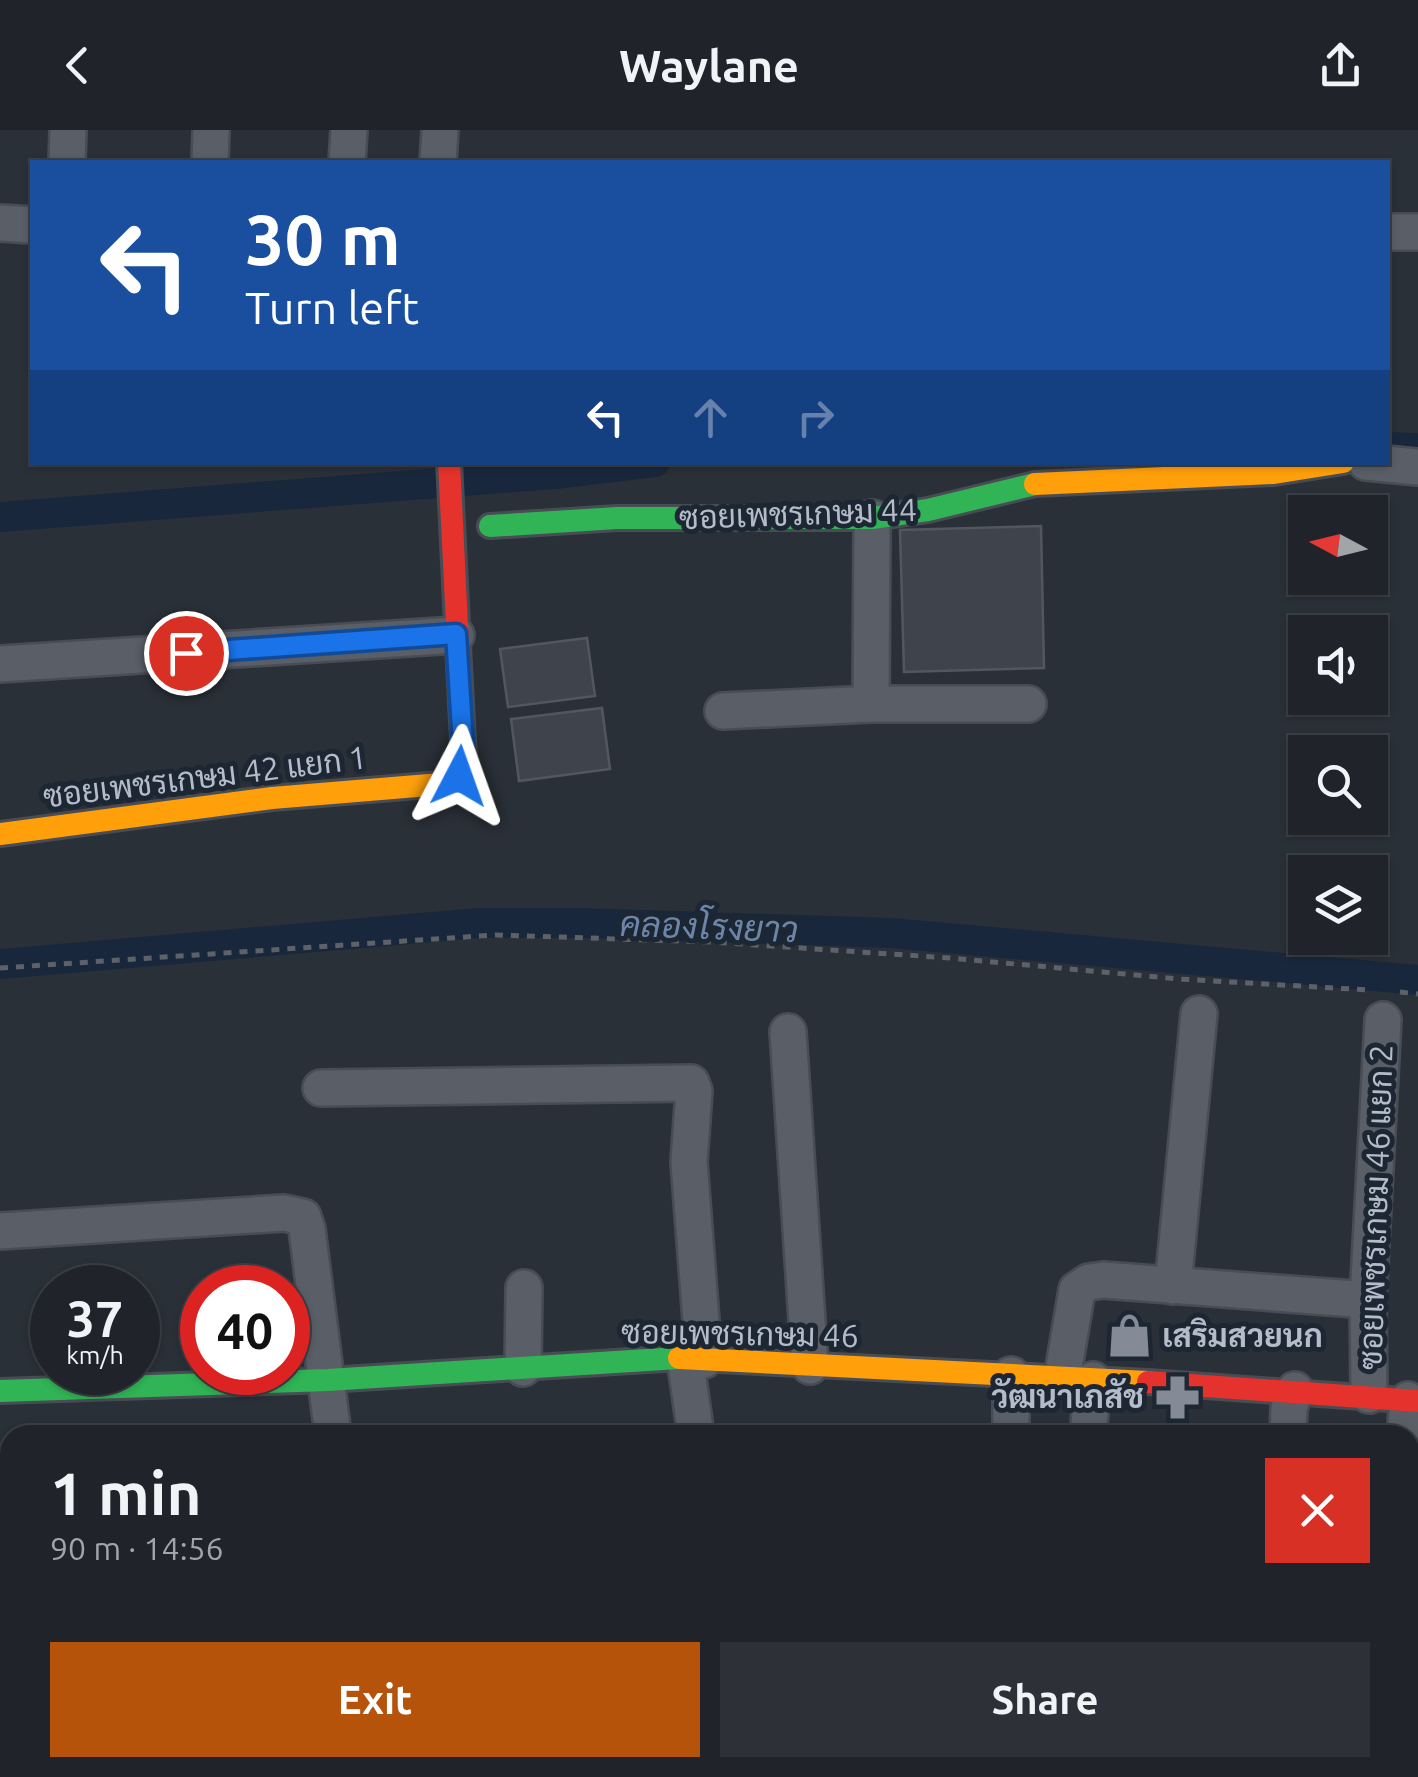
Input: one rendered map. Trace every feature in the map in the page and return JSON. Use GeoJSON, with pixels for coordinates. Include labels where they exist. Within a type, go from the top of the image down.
{"type":"FeatureCollection","features":[{"type":"Feature","properties":{"kind":"street"},"geometry":{"type":"LineString","coordinates":[[67,160],[68,130]]}},
{"type":"Feature","properties":{"kind":"street"},"geometry":{"type":"LineString","coordinates":[[210,160],[211,130]]}},
{"type":"Feature","properties":{"kind":"street"},"geometry":{"type":"LineString","coordinates":[[347,160],[349,130]]}},
{"type":"Feature","properties":{"kind":"street"},"geometry":{"type":"LineString","coordinates":[[438,160],[440,130]]}},
{"type":"Feature","properties":{"kind":"street"},"geometry":{"type":"LineString","coordinates":[[0,224],[30,226]]}},
{"type":"Feature","properties":{"kind":"street"},"geometry":{"type":"LineString","coordinates":[[1390,232],[1418,232]]}},
{"type":"Feature","properties":{"kind":"street"},"geometry":{"type":"LineString","coordinates":[[1390,464],[1418,467]]}},
{"type":"Feature","properties":{"kind":"street","name":"ซอยเพชรเกษม 42 แยก 1"},"geometry":{"type":"LineString","coordinates":[[0,834],[272,798],[453,783],[464,760],[449,465]]}},
{"type":"Feature","properties":{"kind":"street","name":"ซอยเพชรเกษม 44"},"geometry":{"type":"LineString","coordinates":[[490,526],[617,518],[872,518],[928,510],[1041,483],[1274,472],[1322,465]]}},
{"type":"Feature","properties":{"kind":"street"},"geometry":{"type":"LineString","coordinates":[[871,704],[872,518]]}},
{"type":"Feature","properties":{"kind":"street"},"geometry":{"type":"LineString","coordinates":[[0,664],[456,634]]}},
{"type":"Feature","properties":{"kind":"street"},"geometry":{"type":"LineString","coordinates":[[723,711],[871,704],[1028,704]]}},
{"type":"Feature","properties":{"kind":"street","name":"ซอยเพชรเกษม 46 แยก 2"},"geometry":{"type":"LineString","coordinates":[[1369,1395],[1368,1300],[1388,1001]]}},
{"type":"Feature","properties":{"kind":"street"},"geometry":{"type":"LineString","coordinates":[[1173,1286],[1199,1014]]}},
{"type":"Feature","properties":{"kind":"street"},"geometry":{"type":"LineString","coordinates":[[788,1032],[810,1366]]}},
{"type":"Feature","properties":{"kind":"street"},"geometry":{"type":"LineString","coordinates":[[321,1088],[691,1083],[694,1091],[688,1162],[696,1425]]}},
{"type":"Feature","properties":{"kind":"street"},"geometry":{"type":"LineString","coordinates":[[0,1231],[284,1213],[302,1217],[307,1229],[332,1425]]}},
{"type":"Feature","properties":{"kind":"street"},"geometry":{"type":"LineString","coordinates":[[1086,1425],[1078,1380],[1077,1290],[1089,1282],[1368,1300]]}},
{"type":"Feature","properties":{"kind":"street"},"geometry":{"type":"LineString","coordinates":[[523,1368],[524,1288]]}},
{"type":"Feature","properties":{"kind":"street","name":"ซอยเพชรเกษม 46"},"geometry":{"type":"LineString","coordinates":[[0,1391],[328,1380],[694,1359],[1369,1395],[1410,1412]]}},
{"type":"Feature","properties":{"kind":"street"},"geometry":{"type":"LineString","coordinates":[[1012,1375],[1012,1425]]}},
{"type":"Feature","properties":{"kind":"street"},"geometry":{"type":"LineString","coordinates":[[1288,1425],[1295,1390]]}},
{"type":"Feature","properties":{"kind":"path"},"geometry":{"type":"LineString","coordinates":[[0,968],[496,935],[711,942],[950,958],[1388,1001],[1418,994]]}},
{"type":"Feature","properties":{"kind":"building"},"geometry":{"type":"Polygon","coordinates":[[[1041,526],[1044,668],[904,672],[900,530],[1041,526]]]}},
{"type":"Feature","properties":{"kind":"building"},"geometry":{"type":"Polygon","coordinates":[[[587,638],[595,696],[508,707],[500,649],[587,638]]]}},
{"type":"Feature","properties":{"kind":"building"},"geometry":{"type":"Polygon","coordinates":[[[602,708],[610,769],[519,781],[511,719],[602,708]]]}},
{"type":"Feature","properties":{"kind":"waterway"},"geometry":{"type":"LineString","coordinates":[[1390,447],[1418,448]]}},
{"type":"Feature","properties":{"kind":"waterway"},"geometry":{"type":"LineString","coordinates":[[0,517],[630,465]]}},
{"type":"Feature","properties":{"kind":"waterway","name":"คลองโรงยาว"},"geometry":{"type":"LineString","coordinates":[[0,964],[479,923],[582,923],[891,933],[1418,980]]}},
{"type":"Feature","properties":{"kind":"traffic: fast"},"geometry":{"type":"LineString","coordinates":[[490,526],[617,518],[872,518],[928,510],[1035,484]]}},
{"type":"Feature","properties":{"kind":"traffic: fast"},"geometry":{"type":"LineString","coordinates":[[0,1391],[328,1380],[679,1358]]}},
{"type":"Feature","properties":{"kind":"traffic: slow"},"geometry":{"type":"LineString","coordinates":[[1035,484],[1274,473],[1324,465]]}},
{"type":"Feature","properties":{"kind":"traffic: slow"},"geometry":{"type":"LineString","coordinates":[[0,834],[272,798],[453,783],[464,760],[459,665]]}},
{"type":"Feature","properties":{"kind":"traffic: slow"},"geometry":{"type":"LineString","coordinates":[[679,1358],[1148,1382]]}},
{"type":"Feature","properties":{"kind":"traffic: jam"},"geometry":{"type":"LineString","coordinates":[[449,465],[459,665]]}},
{"type":"Feature","properties":{"kind":"traffic: jam"},"geometry":{"type":"LineString","coordinates":[[1148,1382],[1418,1401]]}},
{"type":"Feature","properties":{"kind":"place","name":"เสริมสวยนก"},"geometry":{"type":"Point","coordinates":[1129,1336]}},
{"type":"Feature","properties":{"kind":"place","name":"วัฒนาเภสัช"},"geometry":{"type":"Point","coordinates":[1177,1397]}},
{"type":"Feature","properties":{"kind":"route"},"geometry":{"type":"LineString","coordinates":[[186,653],[456,634],[464,760],[459,776]]}}]}
